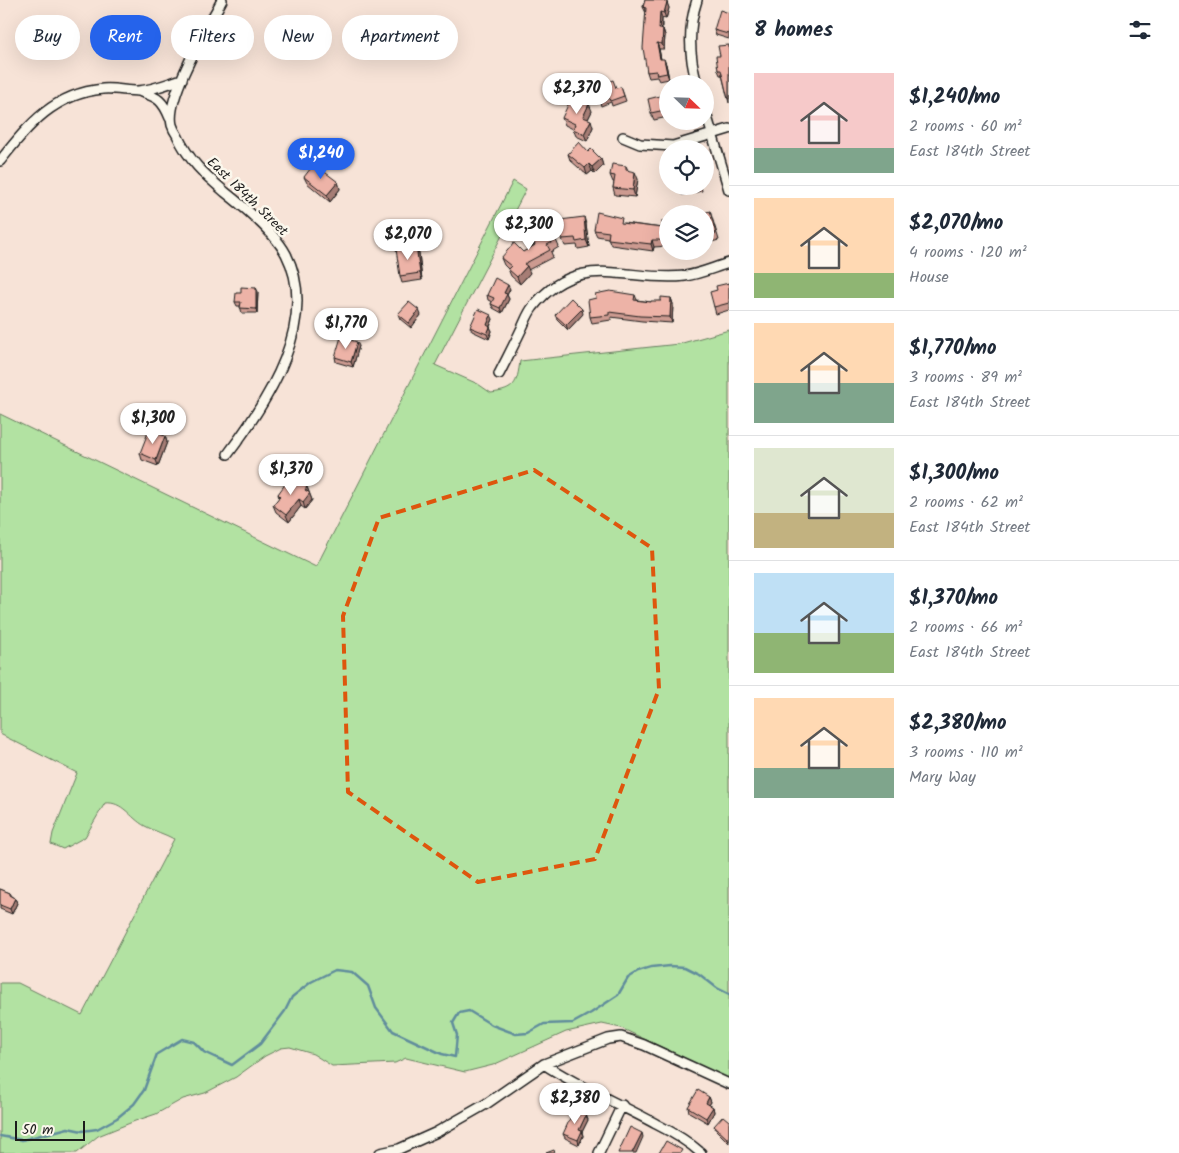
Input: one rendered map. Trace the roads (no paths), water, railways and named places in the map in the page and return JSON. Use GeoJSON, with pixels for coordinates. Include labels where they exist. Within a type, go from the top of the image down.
{"type":"FeatureCollection","features":[{"type":"Feature","properties":{"kind":"street","name":"East 184th Street"},"geometry":{"type":"LineString","coordinates":[[172,125],[173,102],[182,79],[222,0]]}},
{"type":"Feature","properties":{"kind":"street"},"geometry":{"type":"LineString","coordinates":[[695,75],[690,31],[697,0]]}},
{"type":"Feature","properties":{"kind":"street"},"geometry":{"type":"LineString","coordinates":[[0,161],[42,113],[70,97],[87,91],[104,89],[135,91],[162,86],[182,79]]}},
{"type":"Feature","properties":{"kind":"street","name":"East 184th Street"},"geometry":{"type":"LineString","coordinates":[[135,91],[152,95],[166,107],[172,125],[192,162],[205,176],[276,239],[286,254],[296,284],[298,314],[291,342],[263,401],[242,436],[228,454]]}},
{"type":"Feature","properties":{"kind":"street"},"geometry":{"type":"LineString","coordinates":[[622,137],[640,144],[673,146],[729,129]]}},
{"type":"Feature","properties":{"kind":"street"},"geometry":{"type":"LineString","coordinates":[[711,130],[729,190]]}},
{"type":"Feature","properties":{"kind":"street"},"geometry":{"type":"LineString","coordinates":[[499,374],[532,308],[554,286],[562,281],[606,271],[654,277],[686,276],[729,263]]}},
{"type":"Feature","properties":{"kind":"street"},"geometry":{"type":"LineString","coordinates":[[380,1153],[399,1149],[436,1132],[486,1104],[544,1064],[608,1039],[621,1037],[644,1044],[729,1084]]}},
{"type":"Feature","properties":{"kind":"street"},"geometry":{"type":"LineString","coordinates":[[544,1064],[675,1134],[701,1153]]}},
{"type":"Feature","properties":{"kind":"street"},"geometry":{"type":"LineString","coordinates":[[599,1153],[622,1105]]}},
{"type":"Feature","properties":{"kind":"waterway"},"geometry":{"type":"LineString","coordinates":[[0,1136],[22,1140],[68,1128],[82,1131],[97,1129],[117,1118],[134,1104],[144,1090],[157,1054],[182,1039],[194,1042],[204,1052],[232,1065],[260,1044],[285,1011],[292,997],[311,982],[335,970],[352,972],[368,986],[376,1008],[393,1031],[442,1054],[455,1057],[457,1035],[453,1023],[459,1013],[469,1011],[492,1025],[516,1034],[528,1033],[544,1024],[573,1023],[618,995],[628,978],[638,972],[651,968],[685,967],[729,994]]}}]}
